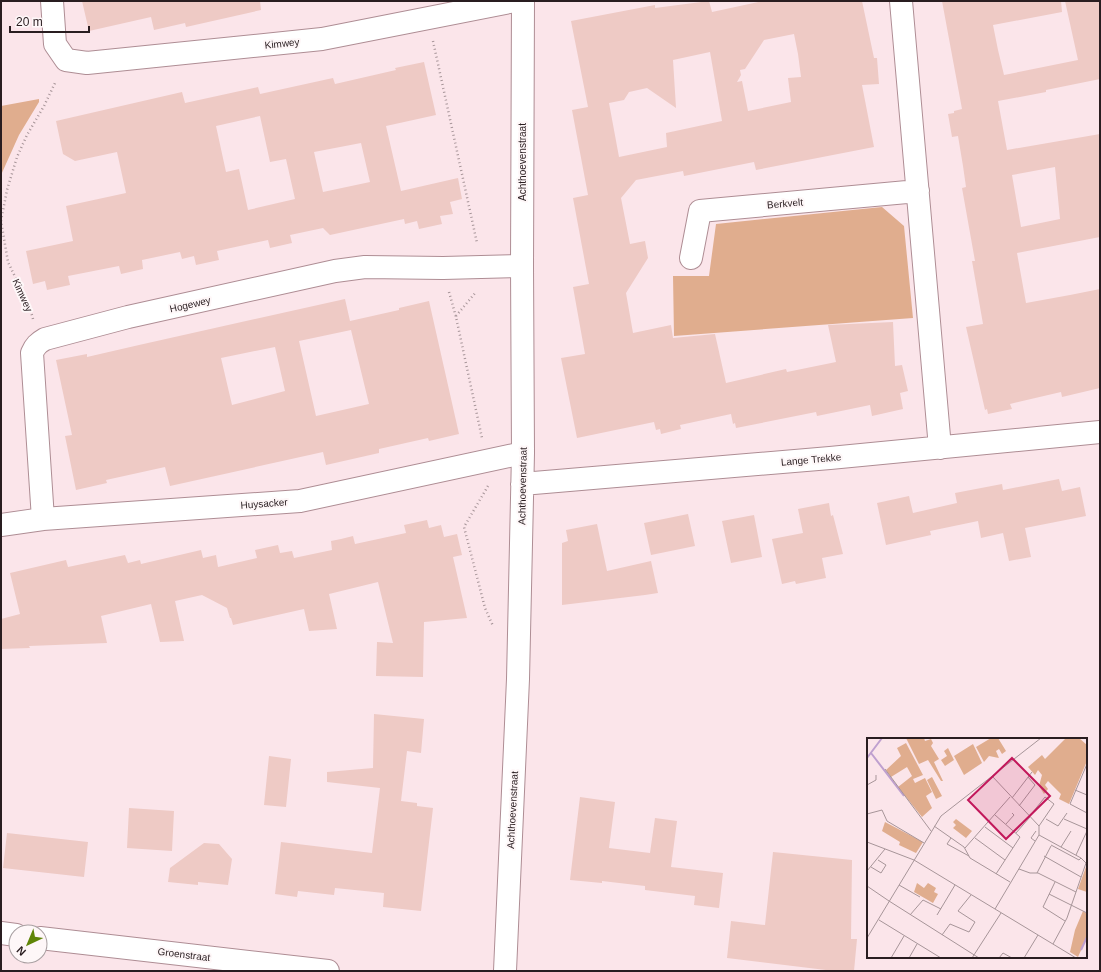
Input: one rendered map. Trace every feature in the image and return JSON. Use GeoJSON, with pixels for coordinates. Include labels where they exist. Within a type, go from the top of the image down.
{"type":"FeatureCollection","features":[{"type":"Feature","properties":{"kind":"street"},"geometry":{"type":"LineString","coordinates":[[52,1],[55,44]]}},
{"type":"Feature","properties":{"kind":"street","name":"Kimwey"},"geometry":{"type":"LineString","coordinates":[[55,44],[66,60],[87,63],[322,39],[514,1]]}},
{"type":"Feature","properties":{"kind":"street","name":"Achthoevenstraat"},"geometry":{"type":"LineString","coordinates":[[505,971],[518,679],[523,453],[522,1]]}},
{"type":"Feature","properties":{"kind":"street"},"geometry":{"type":"LineString","coordinates":[[901,1],[940,448]]}},
{"type":"Feature","properties":{"kind":"street","name":"Berkvelt"},"geometry":{"type":"LineString","coordinates":[[691,258],[700,211],[918,191]]}},
{"type":"Feature","properties":{"kind":"street","name":"Hogewey"},"geometry":{"type":"LineString","coordinates":[[39,342],[45,339],[128,317],[336,271],[365,266],[443,268],[522,266]]}},
{"type":"Feature","properties":{"kind":"street"},"geometry":{"type":"LineString","coordinates":[[39,342],[34,347],[32,353],[42,519]]}},
{"type":"Feature","properties":{"kind":"street","name":"Lange Trekke"},"geometry":{"type":"LineString","coordinates":[[522,484],[940,448],[1100,432]]}},
{"type":"Feature","properties":{"kind":"street","name":"Huysacker"},"geometry":{"type":"LineString","coordinates":[[1,525],[42,519],[300,501],[523,453]]}},
{"type":"Feature","properties":{"kind":"street","name":"Groenstraat"},"geometry":{"type":"LineString","coordinates":[[48,939],[328,971]]}},
{"type":"Feature","properties":{"kind":"path"},"geometry":{"type":"LineString","coordinates":[[428,18],[485,281],[456,317]]}},
{"type":"Feature","properties":{"kind":"path","name":"Kimwey"},"geometry":{"type":"LineString","coordinates":[[39,342],[30,308],[8,262],[1,221],[7,190],[17,157],[56,81],[55,44]]}},
{"type":"Feature","properties":{"kind":"shaded area"},"geometry":{"type":"Polygon","coordinates":[[[39,99],[39,102],[19,135],[1,175],[1,106],[39,99]]]}},
{"type":"Feature","properties":{"kind":"shaded area"},"geometry":{"type":"Polygon","coordinates":[[[882,207],[904,226],[913,318],[674,336],[673,276],[709,276],[716,224],[882,207]]]}},
{"type":"Feature","properties":{"kind":"building"},"geometry":{"type":"Polygon","coordinates":[[[82,1],[260,1],[261,10],[186,27],[185,23],[154,30],[151,17],[89,31],[82,1]]]}},
{"type":"Feature","properties":{"kind":"building"},"geometry":{"type":"Polygon","coordinates":[[[709,1],[712,12],[763,1],[862,1],[874,58],[877,58],[879,84],[862,85],[874,147],[756,170],[754,162],[684,176],[683,171],[636,180],[621,198],[630,244],[645,241],[648,258],[626,293],[633,333],[671,325],[673,338],[715,334],[726,383],[786,369],[787,372],[836,362],[828,325],[893,322],[895,366],[902,365],[908,391],[900,393],[903,409],[872,416],[870,405],[817,416],[816,412],[736,428],[735,423],[733,424],[731,414],[680,425],[681,429],[661,434],[660,429],[656,430],[654,422],[577,438],[561,358],[585,354],[573,287],[589,284],[573,198],[588,195],[572,110],[588,107],[571,21],[655,5],[655,8],[709,1]],[[794,34],[764,40],[745,69],[740,70],[741,75],[737,82],[742,81],[748,111],[791,102],[788,78],[801,77],[794,34]],[[710,52],[673,60],[676,108],[647,88],[629,92],[624,100],[609,103],[619,157],[667,147],[666,133],[722,121],[710,52]]]}},
{"type":"Feature","properties":{"kind":"building"},"geometry":{"type":"Polygon","coordinates":[[[942,1],[1061,1],[1062,12],[993,25],[1004,75],[1078,60],[1065,1],[1100,1],[1100,79],[1046,90],[1046,92],[998,101],[1007,150],[1100,134],[1100,237],[1017,253],[1026,303],[1100,289],[1100,388],[1062,397],[1061,392],[1010,404],[1012,409],[988,414],[987,409],[985,410],[966,327],[983,324],[972,261],[975,261],[962,188],[966,187],[958,136],[952,137],[948,114],[962,109],[942,1]],[[1055,167],[1012,175],[1021,227],[1060,219],[1055,167]]]}},
{"type":"Feature","properties":{"kind":"building"},"geometry":{"type":"Polygon","coordinates":[[[424,62],[436,115],[386,126],[401,191],[458,178],[462,199],[450,202],[453,214],[440,216],[442,224],[419,229],[417,221],[405,224],[404,219],[330,235],[323,228],[290,235],[292,243],[270,248],[268,240],[217,251],[219,260],[196,265],[194,256],[182,259],[180,252],[142,260],[143,269],[121,274],[119,266],[68,276],[70,285],[47,290],[45,281],[33,284],[26,251],[73,241],[66,206],[126,193],[117,152],[75,161],[63,154],[56,121],[182,92],[185,103],[258,87],[260,94],[333,78],[335,84],[396,70],[395,68],[424,62]],[[260,116],[216,126],[226,172],[239,169],[248,210],[295,199],[286,159],[270,162],[260,116]],[[361,143],[314,152],[323,192],[370,182],[361,143]]]}},
{"type":"Feature","properties":{"kind":"building"},"geometry":{"type":"Polygon","coordinates":[[[345,299],[350,321],[399,310],[399,308],[429,301],[459,434],[429,441],[428,438],[379,449],[379,453],[326,465],[323,452],[170,486],[165,467],[106,480],[107,483],[76,490],[65,436],[72,435],[56,360],[87,354],[87,357],[345,299]],[[351,330],[299,341],[316,416],[369,404],[351,330]],[[275,347],[221,358],[232,405],[285,391],[275,347]]]}},
{"type":"Feature","properties":{"kind":"building"},"geometry":{"type":"Polygon","coordinates":[[[1059,479],[1062,491],[1080,487],[1086,516],[1025,528],[1031,557],[1009,561],[1003,533],[981,538],[978,521],[930,531],[931,535],[886,545],[877,503],[909,496],[913,513],[957,503],[955,493],[1002,484],[1003,490],[1059,479]]]}},
{"type":"Feature","properties":{"kind":"building"},"geometry":{"type":"Polygon","coordinates":[[[829,503],[831,516],[833,515],[843,554],[822,558],[826,578],[796,584],[795,581],[782,584],[772,539],[803,533],[798,509],[829,503]]]}},
{"type":"Feature","properties":{"kind":"building"},"geometry":{"type":"Polygon","coordinates":[[[688,514],[695,546],[651,555],[644,523],[688,514]]]}},
{"type":"Feature","properties":{"kind":"building"},"geometry":{"type":"Polygon","coordinates":[[[754,515],[762,557],[731,563],[722,521],[754,515]]]}},
{"type":"Feature","properties":{"kind":"building"},"geometry":{"type":"Polygon","coordinates":[[[427,520],[429,528],[441,525],[444,537],[457,534],[462,555],[453,557],[467,618],[424,622],[423,677],[376,676],[377,642],[393,643],[378,582],[329,594],[337,629],[309,631],[304,609],[233,625],[227,608],[202,595],[175,601],[184,641],[160,642],[151,604],[101,616],[107,643],[29,646],[30,648],[1,649],[1,619],[20,614],[10,573],[66,560],[68,567],[125,555],[128,563],[140,560],[141,564],[201,550],[203,558],[216,555],[218,567],[257,558],[255,550],[278,545],[280,553],[292,551],[294,558],[332,550],[331,541],[353,536],[355,544],[406,533],[404,525],[427,520]]]}},
{"type":"Feature","properties":{"kind":"building"},"geometry":{"type":"Polygon","coordinates":[[[597,524],[607,571],[651,561],[658,593],[562,605],[562,543],[568,541],[566,530],[597,524]]]}},
{"type":"Feature","properties":{"kind":"building"},"geometry":{"type":"Polygon","coordinates":[[[374,714],[424,719],[421,753],[407,751],[401,801],[417,803],[417,806],[433,808],[421,911],[383,907],[384,893],[335,888],[334,895],[298,891],[297,897],[275,894],[281,842],[372,853],[380,788],[327,782],[327,772],[373,768],[374,714]]]}},
{"type":"Feature","properties":{"kind":"building"},"geometry":{"type":"Polygon","coordinates":[[[269,756],[291,759],[286,807],[264,805],[269,756]]]}},
{"type":"Feature","properties":{"kind":"building"},"geometry":{"type":"Polygon","coordinates":[[[580,797],[615,802],[609,848],[650,853],[655,818],[677,821],[671,867],[723,873],[719,908],[694,905],[695,896],[645,890],[645,886],[602,881],[602,883],[570,880],[580,797]]]}},
{"type":"Feature","properties":{"kind":"building"},"geometry":{"type":"Polygon","coordinates":[[[129,808],[174,811],[172,851],[127,848],[129,808]]]}},
{"type":"Feature","properties":{"kind":"building"},"geometry":{"type":"Polygon","coordinates":[[[7,833],[88,842],[84,877],[3,868],[7,833]]]}},
{"type":"Feature","properties":{"kind":"building"},"geometry":{"type":"Polygon","coordinates":[[[204,843],[219,844],[232,859],[228,885],[198,882],[198,885],[168,882],[170,868],[204,843]]]}},
{"type":"Feature","properties":{"kind":"building"},"geometry":{"type":"Polygon","coordinates":[[[773,852],[852,860],[851,939],[857,939],[854,971],[834,971],[727,958],[731,921],[765,925],[773,852]]]}}]}
